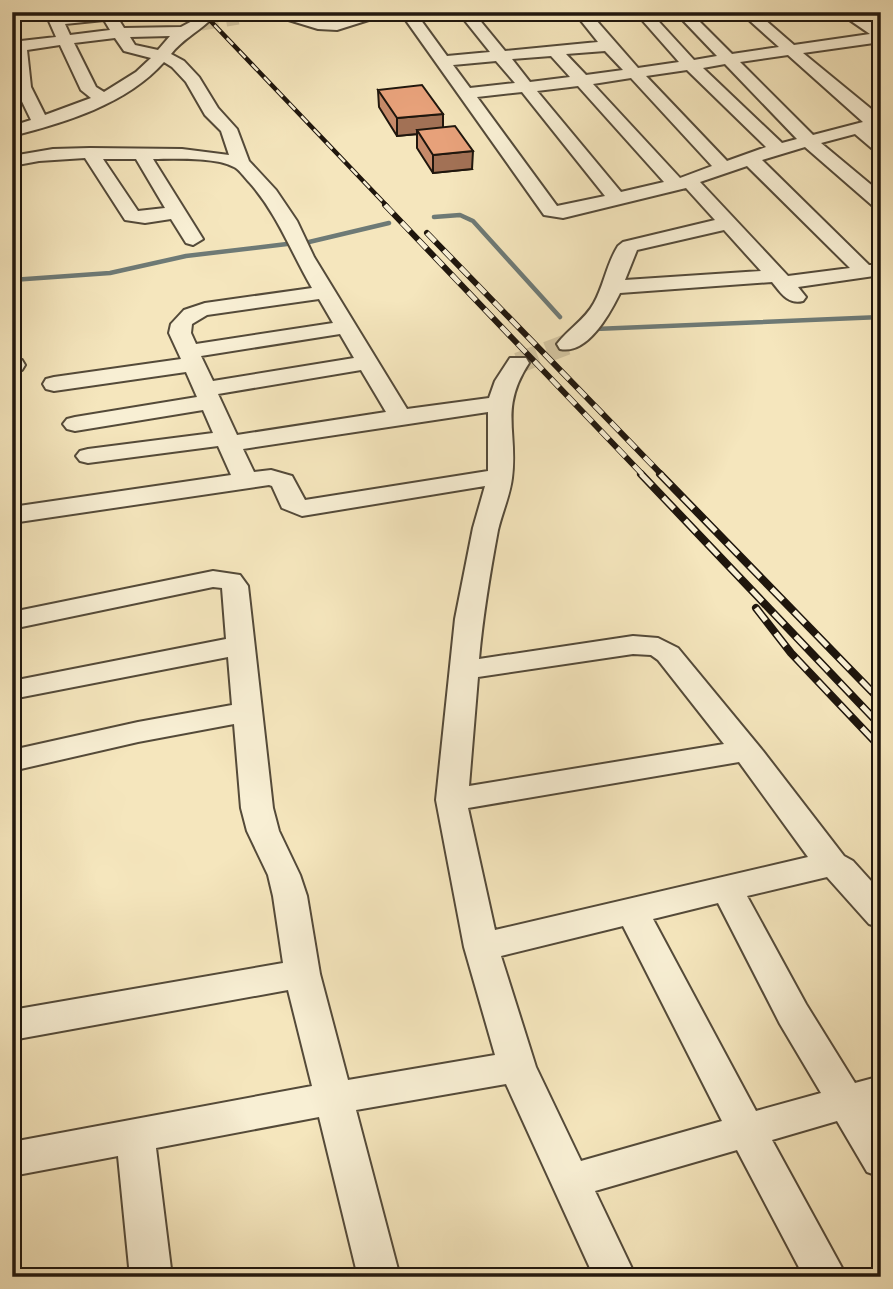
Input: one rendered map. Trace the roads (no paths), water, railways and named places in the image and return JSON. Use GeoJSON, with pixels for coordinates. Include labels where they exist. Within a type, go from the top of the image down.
{"type":"FeatureCollection","features":[{"type":"Feature","properties":{"kind":"street"},"geometry":{"type":"LineString","coordinates":[[238,16],[299,15],[318,25],[337,26],[368,15],[387,12]]}},
{"type":"Feature","properties":{"kind":"street"},"geometry":{"type":"LineString","coordinates":[[407,12],[551,211],[563,212],[683,183],[749,158],[871,124]]}},
{"type":"Feature","properties":{"kind":"street"},"geometry":{"type":"LineString","coordinates":[[465,12],[617,199]]}},
{"type":"Feature","properties":{"kind":"street"},"geometry":{"type":"LineString","coordinates":[[581,12],[609,46],[723,167]]}},
{"type":"Feature","properties":{"kind":"street"},"geometry":{"type":"LineString","coordinates":[[642,12],[690,64],[778,149]]}},
{"type":"Feature","properties":{"kind":"street"},"geometry":{"type":"LineString","coordinates":[[682,12],[821,153],[881,203]]}},
{"type":"Feature","properties":{"kind":"street"},"geometry":{"type":"LineString","coordinates":[[747,12],[871,124],[881,147]]}},
{"type":"Feature","properties":{"kind":"street"},"geometry":{"type":"LineString","coordinates":[[845,12],[881,36]]}},
{"type":"Feature","properties":{"kind":"street"},"geometry":{"type":"LineString","coordinates":[[104,98],[89,90],[54,16],[107,13],[130,48],[163,56],[185,70],[211,111],[229,129],[241,163],[270,194],[288,220],[303,257],[400,416]]}},
{"type":"Feature","properties":{"kind":"street"},"geometry":{"type":"LineString","coordinates":[[177,212],[145,217],[132,216],[90,153],[33,113],[20,72],[22,56],[15,47],[120,33],[182,30],[201,22]]}},
{"type":"Feature","properties":{"kind":"street"},"geometry":{"type":"LineString","coordinates":[[12,160],[141,76],[163,56],[182,30]]}},
{"type":"Feature","properties":{"kind":"street"},"geometry":{"type":"LineString","coordinates":[[464,94],[580,81],[881,36]]}},
{"type":"Feature","properties":{"kind":"street"},"geometry":{"type":"LineString","coordinates":[[852,41],[871,53]]}},
{"type":"Feature","properties":{"kind":"street"},"geometry":{"type":"LineString","coordinates":[[441,61],[609,46]]}},
{"type":"Feature","properties":{"kind":"street"},"geometry":{"type":"LineString","coordinates":[[554,50],[580,81],[683,183],[727,222],[786,285]]}},
{"type":"Feature","properties":{"kind":"street"},"geometry":{"type":"LineString","coordinates":[[12,131],[58,132]]}},
{"type":"Feature","properties":{"kind":"street"},"geometry":{"type":"LineString","coordinates":[[90,153],[198,153],[241,163]]}},
{"type":"Feature","properties":{"kind":"street"},"geometry":{"type":"LineString","coordinates":[[141,153],[193,239]]}},
{"type":"Feature","properties":{"kind":"street"},"geometry":{"type":"LineString","coordinates":[[749,158],[873,271]]}},
{"type":"Feature","properties":{"kind":"street"},"geometry":{"type":"LineString","coordinates":[[568,344],[594,321],[615,287],[625,250],[630,246],[709,229],[727,222]]}},
{"type":"Feature","properties":{"kind":"street"},"geometry":{"type":"LineString","coordinates":[[615,287],[786,285],[873,271]]}},
{"type":"Feature","properties":{"kind":"street"},"geometry":{"type":"LineString","coordinates":[[246,479],[191,358],[180,329],[181,323],[196,311],[325,292]]}},
{"type":"Feature","properties":{"kind":"street"},"geometry":{"type":"LineString","coordinates":[[54,384],[346,327]]}},
{"type":"Feature","properties":{"kind":"street"},"geometry":{"type":"LineString","coordinates":[[75,424],[367,362]]}},
{"type":"Feature","properties":{"kind":"street"},"geometry":{"type":"LineString","coordinates":[[518,363],[506,381],[499,404],[500,477],[486,528],[469,619],[452,800],[481,947],[517,1067],[615,1277]]}},
{"type":"Feature","properties":{"kind":"street"},"geometry":{"type":"LineString","coordinates":[[89,456],[227,441],[499,404]]}},
{"type":"Feature","properties":{"kind":"street"},"geometry":{"type":"LineString","coordinates":[[12,514],[246,479],[279,478],[283,481],[291,503],[302,508],[463,480],[500,477]]}},
{"type":"Feature","properties":{"kind":"street"},"geometry":{"type":"LineString","coordinates":[[12,621],[222,578],[235,586],[257,808],[263,831],[284,874],[290,896],[302,974],[379,1277]]}},
{"type":"Feature","properties":{"kind":"street"},"geometry":{"type":"LineString","coordinates":[[12,690],[242,645]]}},
{"type":"Feature","properties":{"kind":"street"},"geometry":{"type":"LineString","coordinates":[[464,670],[633,645],[658,648],[668,654],[746,751],[832,865],[849,877],[881,915]]}},
{"type":"Feature","properties":{"kind":"street"},"geometry":{"type":"LineString","coordinates":[[12,761],[138,732],[248,712]]}},
{"type":"Feature","properties":{"kind":"street"},"geometry":{"type":"LineString","coordinates":[[452,800],[746,751]]}},
{"type":"Feature","properties":{"kind":"street"},"geometry":{"type":"LineString","coordinates":[[481,947],[832,865]]}},
{"type":"Feature","properties":{"kind":"street"},"geometry":{"type":"LineString","coordinates":[[727,888],[793,1014],[843,1102],[881,1160]]}},
{"type":"Feature","properties":{"kind":"street"},"geometry":{"type":"LineString","coordinates":[[632,911],[826,1277]]}},
{"type":"Feature","properties":{"kind":"street"},"geometry":{"type":"LineString","coordinates":[[12,1026],[302,974]]}},
{"type":"Feature","properties":{"kind":"street"},"geometry":{"type":"LineString","coordinates":[[12,1159],[334,1098],[517,1067]]}},
{"type":"Feature","properties":{"kind":"street"},"geometry":{"type":"LineString","coordinates":[[571,1181],[881,1092]]}},
{"type":"Feature","properties":{"kind":"street"},"geometry":{"type":"LineString","coordinates":[[135,1136],[151,1277]]}},
{"type":"Feature","properties":{"kind":"waterway"},"geometry":{"type":"LineString","coordinates":[[434,217],[460,215],[473,221],[560,317]]}},
{"type":"Feature","properties":{"kind":"waterway"},"geometry":{"type":"LineString","coordinates":[[309,242],[389,223]]}},
{"type":"Feature","properties":{"kind":"waterway"},"geometry":{"type":"LineString","coordinates":[[12,280],[110,273],[186,256],[287,244]]}},
{"type":"Feature","properties":{"kind":"waterway"},"geometry":{"type":"LineString","coordinates":[[595,329],[881,317]]}},
{"type":"Feature","properties":{"kind":"tunnel"},"geometry":{"type":"LineString","coordinates":[[201,22],[238,16]]}},
{"type":"Feature","properties":{"kind":"tunnel"},"geometry":{"type":"LineString","coordinates":[[518,363],[568,344]]}},
{"type":"Feature","properties":{"kind":"railway"},"geometry":{"type":"LineString","coordinates":[[202,12],[387,206]]}},
{"type":"Feature","properties":{"kind":"railway"},"geometry":{"type":"LineString","coordinates":[[385,205],[643,475]]}},
{"type":"Feature","properties":{"kind":"railway"},"geometry":{"type":"LineString","coordinates":[[427,233],[662,475]]}},
{"type":"Feature","properties":{"kind":"railway"},"geometry":{"type":"LineString","coordinates":[[641,474],[881,726]]}},
{"type":"Feature","properties":{"kind":"railway"},"geometry":{"type":"LineString","coordinates":[[660,474],[881,701]]}},
{"type":"Feature","properties":{"kind":"railway"},"geometry":{"type":"LineString","coordinates":[[756,608],[791,653],[881,748]]}}]}
